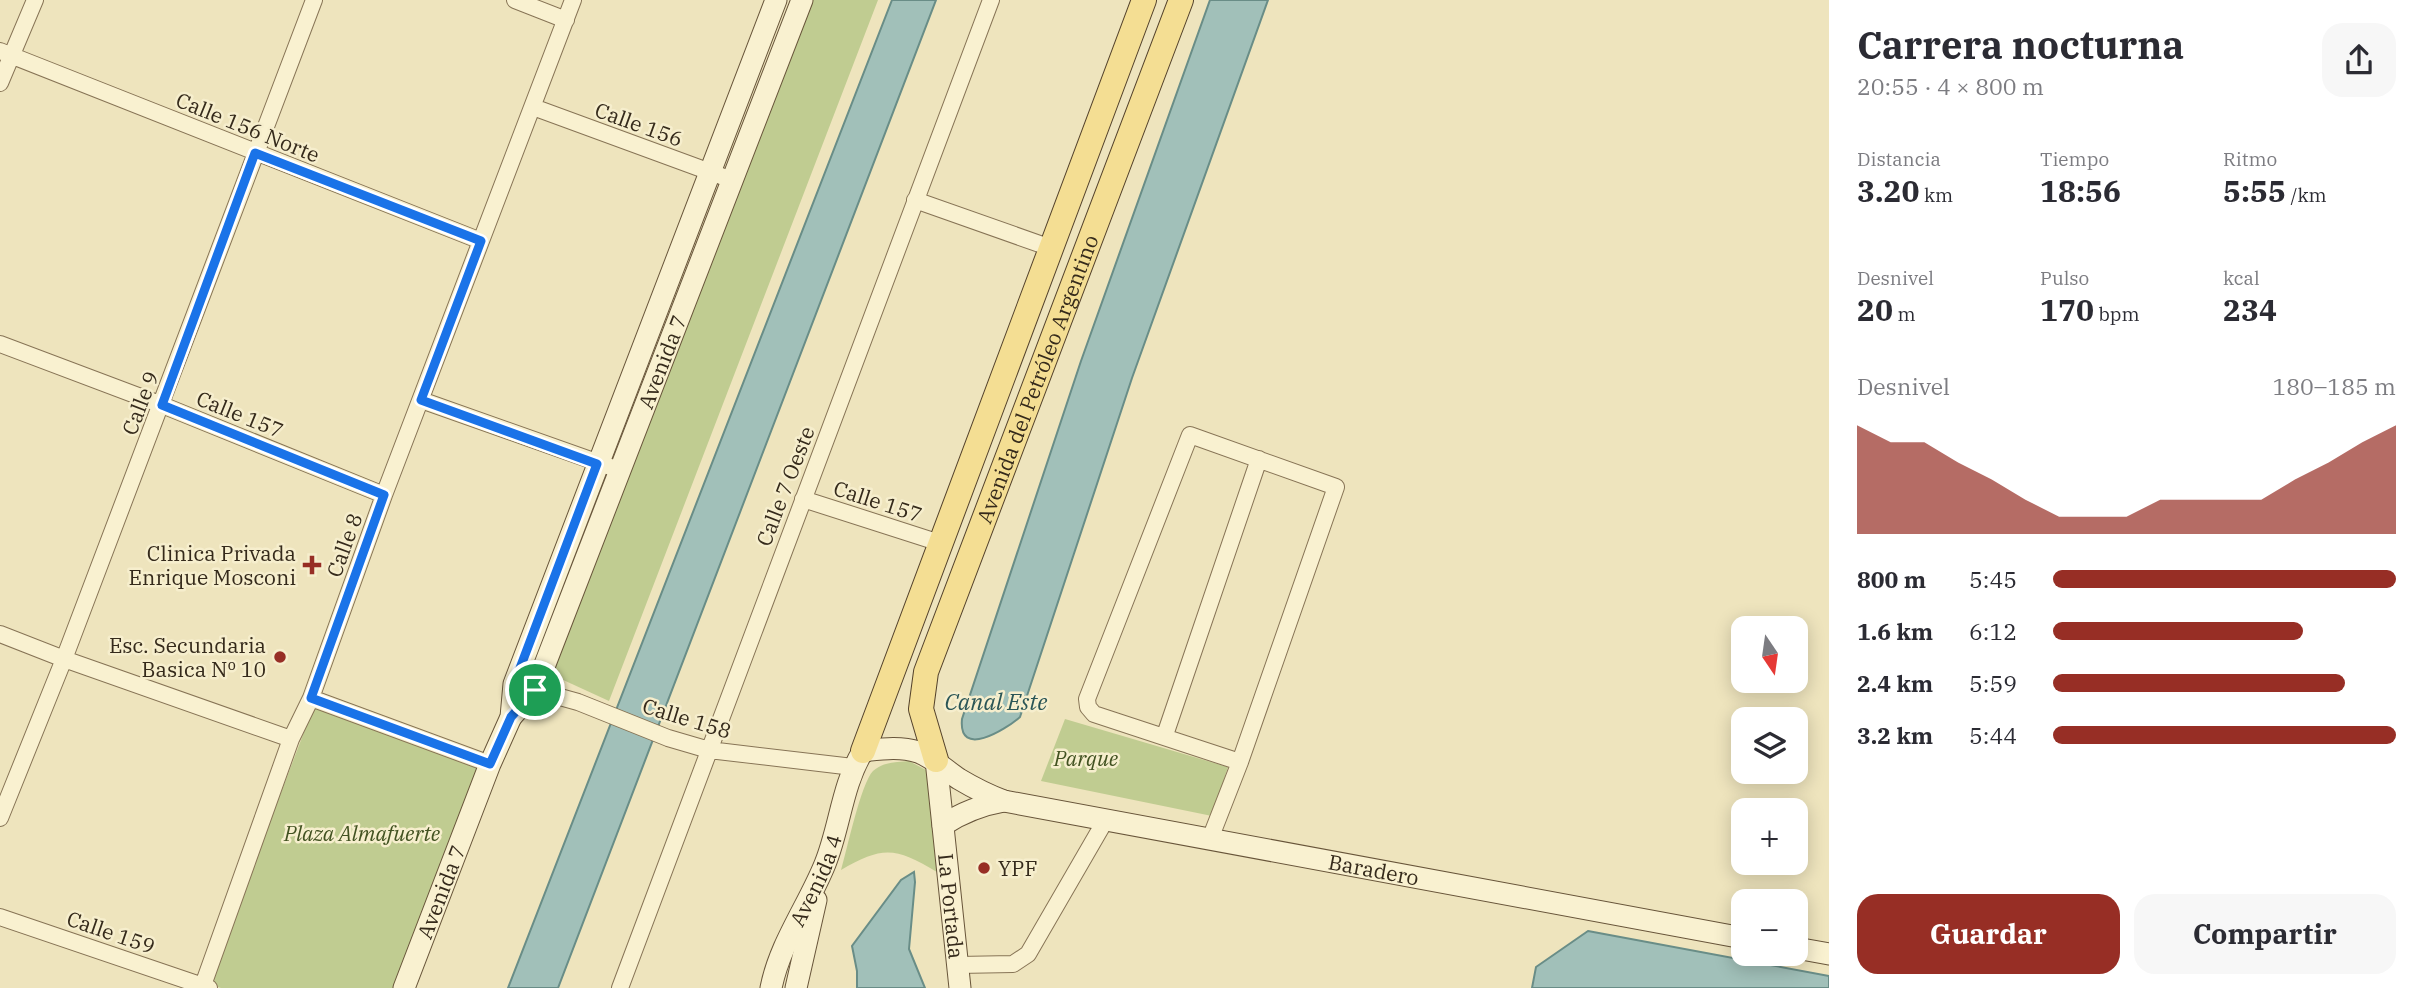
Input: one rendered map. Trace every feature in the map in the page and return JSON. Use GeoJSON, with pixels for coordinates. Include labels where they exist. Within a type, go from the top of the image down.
{"type":"FeatureCollection","features":[{"type":"Feature","properties":{"kind":"main road","name":"Avenida 7"},"geometry":{"type":"LineString","coordinates":[[511,717],[514,684],[776,0]]}},
{"type":"Feature","properties":{"kind":"main road","name":"Avenida 7"},"geometry":{"type":"LineString","coordinates":[[404,988],[490,764],[511,717],[535,690],[802,0]]}},
{"type":"Feature","properties":{"kind":"main road","name":"Avenida del Petróleo Argentino"},"geometry":{"type":"LineString","coordinates":[[858,759],[1144,0]]}},
{"type":"Feature","properties":{"kind":"main road","name":"Avenida del Petróleo Argentino"},"geometry":{"type":"LineString","coordinates":[[936,760],[921,709],[926,672],[1181,0]]}},
{"type":"Feature","properties":{"kind":"main road"},"geometry":{"type":"LineString","coordinates":[[858,759],[901,749],[936,760]]}},
{"type":"Feature","properties":{"kind":"main road","name":"Avenida 4"},"geometry":{"type":"LineString","coordinates":[[771,988],[776,967],[789,936],[825,864],[858,759]]}},
{"type":"Feature","properties":{"kind":"main road","name":"Baradero"},"geometry":{"type":"LineString","coordinates":[[936,760],[979,791],[1004,801],[1731,936]]}},
{"type":"Feature","properties":{"kind":"main road","name":"La Portada"},"geometry":{"type":"LineString","coordinates":[[936,760],[960,988]]}},
{"type":"Feature","properties":{"kind":"main road","name":"Baradero"},"geometry":{"type":"LineString","coordinates":[[943,825],[982,805],[1004,801]]}},
{"type":"Feature","properties":{"kind":"main road"},"geometry":{"type":"LineString","coordinates":[[796,988],[825,864]]}},
{"type":"Feature","properties":{"kind":"main road"},"geometry":{"type":"LineString","coordinates":[[1808,950],[1829,954]]}},
{"type":"Feature","properties":{"kind":"street"},"geometry":{"type":"LineString","coordinates":[[0,83],[6,53],[35,0]]}},
{"type":"Feature","properties":{"kind":"street","name":"Calle 9"},"geometry":{"type":"LineString","coordinates":[[0,818],[162,405],[314,0]]}},
{"type":"Feature","properties":{"kind":"street"},"geometry":{"type":"LineString","coordinates":[[515,0],[566,20]]}},
{"type":"Feature","properties":{"kind":"street","name":"Calle 8"},"geometry":{"type":"LineString","coordinates":[[205,987],[291,739],[311,698],[384,495],[573,0]]}},
{"type":"Feature","properties":{"kind":"street","name":"Calle 7 Oeste"},"geometry":{"type":"LineString","coordinates":[[620,988],[991,0]]}},
{"type":"Feature","properties":{"kind":"street","name":"Calle 156 Norte"},"geometry":{"type":"LineString","coordinates":[[6,53],[481,241]]}},
{"type":"Feature","properties":{"kind":"street","name":"Calle 156"},"geometry":{"type":"LineString","coordinates":[[533,107],[732,180]]}},
{"type":"Feature","properties":{"kind":"street"},"geometry":{"type":"LineString","coordinates":[[915,200],[1051,248]]}},
{"type":"Feature","properties":{"kind":"street","name":"Calle 157"},"geometry":{"type":"LineString","coordinates":[[0,344],[162,405],[384,495]]}},
{"type":"Feature","properties":{"kind":"street"},"geometry":{"type":"LineString","coordinates":[[421,400],[619,470]]}},
{"type":"Feature","properties":{"kind":"street"},"geometry":{"type":"LineString","coordinates":[[1210,839],[1240,762],[1336,487],[1190,435],[1087,699],[1088,707],[1094,714],[1240,762]]}},
{"type":"Feature","properties":{"kind":"street"},"geometry":{"type":"LineString","coordinates":[[1165,736],[1259,459]]}},
{"type":"Feature","properties":{"kind":"street","name":"Calle 157"},"geometry":{"type":"LineString","coordinates":[[803,499],[940,543]]}},
{"type":"Feature","properties":{"kind":"street"},"geometry":{"type":"LineString","coordinates":[[0,634],[291,739]]}},
{"type":"Feature","properties":{"kind":"street","name":"Calle 158"},"geometry":{"type":"LineString","coordinates":[[514,684],[579,702],[668,738],[709,750],[858,759]]}},
{"type":"Feature","properties":{"kind":"street"},"geometry":{"type":"LineString","coordinates":[[311,698],[490,764]]}},
{"type":"Feature","properties":{"kind":"street"},"geometry":{"type":"LineString","coordinates":[[958,965],[1013,964],[1028,954],[1105,821]]}},
{"type":"Feature","properties":{"kind":"street","name":"Calle 159"},"geometry":{"type":"LineString","coordinates":[[0,916],[205,987]]}},
{"type":"Feature","properties":{"kind":"green space"},"geometry":{"type":"Polygon","coordinates":[[[805,0],[878,0],[609,701],[548,673],[805,0]]]}},
{"type":"Feature","properties":{"kind":"green space","name":"Plaza Almafuerte"},"geometry":{"type":"Polygon","coordinates":[[[314,706],[482,769],[398,988],[221,988],[208,984],[314,706]]]}},
{"type":"Feature","properties":{"kind":"green space","name":"Parque"},"geometry":{"type":"Polygon","coordinates":[[[1065,719],[1228,767],[1212,816],[1041,781],[1065,719]]]}},
{"type":"Feature","properties":{"kind":"green space"},"geometry":{"type":"Polygon","coordinates":[[[909,761],[926,770],[932,782],[937,872],[911,858],[890,853],[868,856],[841,870],[868,778],[881,766],[909,761]]]}},
{"type":"Feature","properties":{"kind":"water"},"geometry":{"type":"Polygon","coordinates":[[[892,0],[936,0],[558,988],[508,988],[892,0]]]}},
{"type":"Feature","properties":{"kind":"water","name":"Canal Este"},"geometry":{"type":"Polygon","coordinates":[[[1210,0],[1268,0],[1132,378],[1020,717],[984,738],[967,737],[963,731],[962,719],[1081,361],[1210,0]]]}},
{"type":"Feature","properties":{"kind":"water"},"geometry":{"type":"Polygon","coordinates":[[[914,872],[909,949],[925,988],[857,988],[852,946],[901,880],[914,872]]]}},
{"type":"Feature","properties":{"kind":"water"},"geometry":{"type":"Polygon","coordinates":[[[1588,931],[1731,958],[1731,966],[1775,966],[1829,976],[1829,988],[1532,988],[1536,967],[1588,931]]]}},
{"type":"Feature","properties":{"kind":"place","name":"Clinica Privada Enrique Mosconi"},"geometry":{"type":"Point","coordinates":[312,565]}},
{"type":"Feature","properties":{"kind":"place","name":"Esc. Secundaria Basica Nº 10"},"geometry":{"type":"Point","coordinates":[280,657]}},
{"type":"Feature","properties":{"kind":"place","name":"YPF"},"geometry":{"type":"Point","coordinates":[984,868]}},
{"type":"Feature","properties":{"kind":"route"},"geometry":{"type":"LineString","coordinates":[[255,153],[481,241],[421,400],[597,464],[514,684],[535,690],[511,717],[490,764],[311,698],[384,495],[162,405],[255,153]]}}]}
